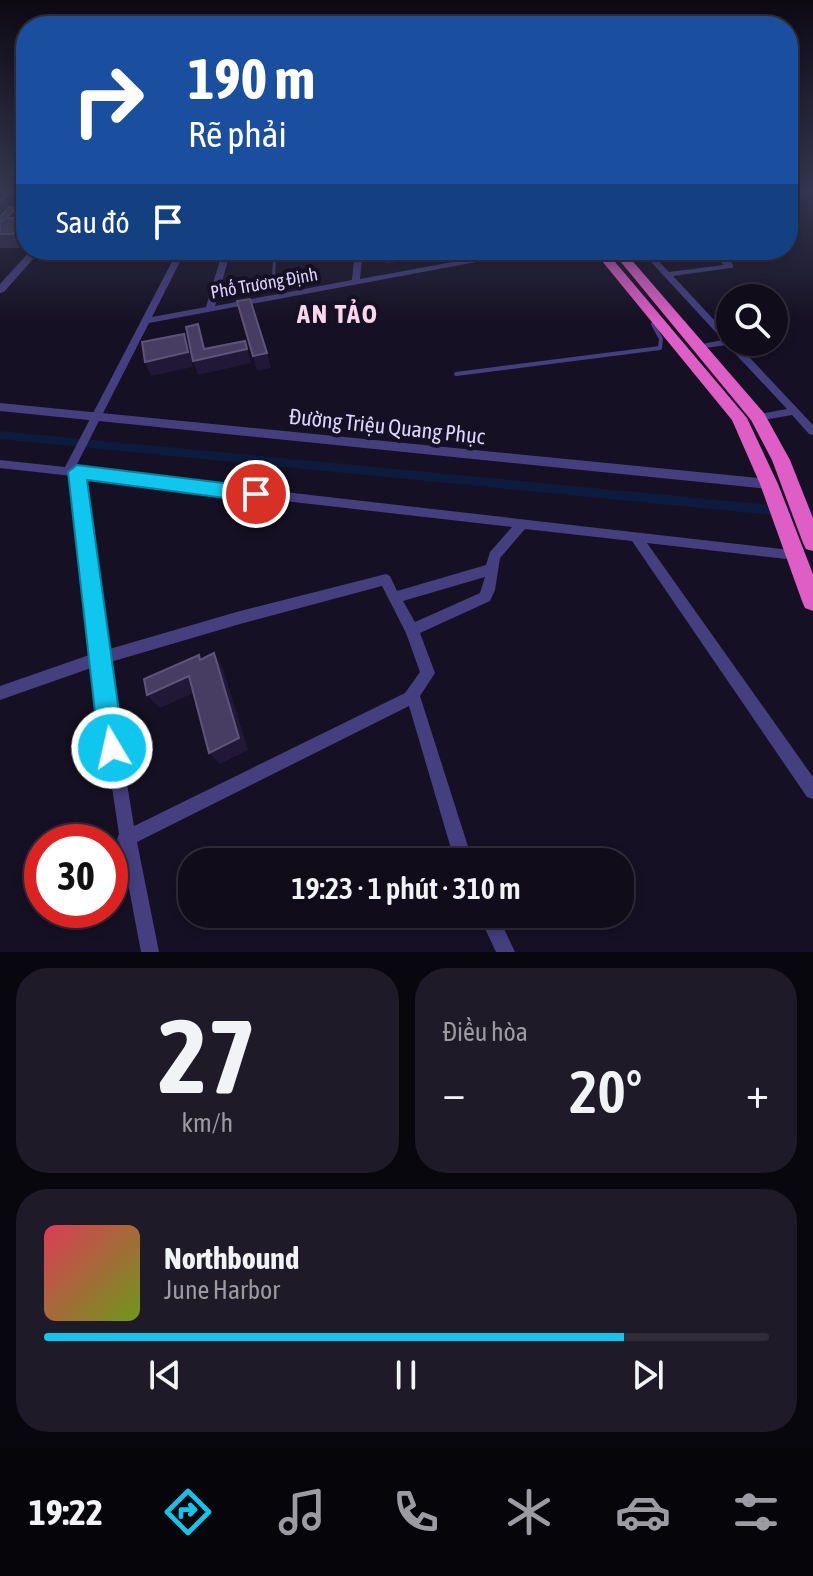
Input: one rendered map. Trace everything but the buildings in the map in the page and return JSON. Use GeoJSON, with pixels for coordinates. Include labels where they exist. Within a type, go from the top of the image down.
{"type":"FeatureCollection","features":[{"type":"Feature","properties":{"kind":"highway"},"geometry":{"type":"LineString","coordinates":[[608,260],[739,418],[800,547]]}},
{"type":"Feature","properties":{"kind":"highway"},"geometry":{"type":"LineString","coordinates":[[626,260],[758,417],[781,460],[794,495],[800,547],[813,601]]}},
{"type":"Feature","properties":{"kind":"street"},"geometry":{"type":"LineString","coordinates":[[0,290],[27,260]]}},
{"type":"Feature","properties":{"kind":"street"},"geometry":{"type":"LineString","coordinates":[[123,824],[74,467],[89,430],[177,260]]}},
{"type":"Feature","properties":{"kind":"street"},"geometry":{"type":"LineString","coordinates":[[210,309],[224,260]]}},
{"type":"Feature","properties":{"kind":"street"},"geometry":{"type":"LineString","coordinates":[[356,282],[358,260]]}},
{"type":"Feature","properties":{"kind":"street","name":"Phố Trương Định"},"geometry":{"type":"LineString","coordinates":[[145,321],[470,260]]}},
{"type":"Feature","properties":{"kind":"street"},"geometry":{"type":"LineString","coordinates":[[653,260],[716,329]]}},
{"type":"Feature","properties":{"kind":"street"},"geometry":{"type":"LineString","coordinates":[[667,275],[730,266],[723,260]]}},
{"type":"Feature","properties":{"kind":"street"},"geometry":{"type":"LineString","coordinates":[[700,347],[716,344]]}},
{"type":"Feature","properties":{"kind":"street"},"geometry":{"type":"LineString","coordinates":[[741,356],[813,431]]}},
{"type":"Feature","properties":{"kind":"street","name":"Đường Triệu Quang Phục"},"geometry":{"type":"LineString","coordinates":[[0,407],[771,488]]}},
{"type":"Feature","properties":{"kind":"street"},"geometry":{"type":"LineString","coordinates":[[758,417],[792,412]]}},
{"type":"Feature","properties":{"kind":"street"},"geometry":{"type":"LineString","coordinates":[[0,464],[74,467],[636,537],[800,547]]}},
{"type":"Feature","properties":{"kind":"street"},"geometry":{"type":"LineString","coordinates":[[412,630],[485,597],[497,551],[522,524]]}},
{"type":"Feature","properties":{"kind":"street"},"geometry":{"type":"LineString","coordinates":[[636,537],[813,791]]}},
{"type":"Feature","properties":{"kind":"street"},"geometry":{"type":"LineString","coordinates":[[394,598],[492,569]]}},
{"type":"Feature","properties":{"kind":"street"},"geometry":{"type":"LineString","coordinates":[[0,693],[98,657],[386,580],[412,630],[428,673],[413,695],[128,838]]}},
{"type":"Feature","properties":{"kind":"street"},"geometry":{"type":"LineString","coordinates":[[413,695],[460,848]]}},
{"type":"Feature","properties":{"kind":"street"},"geometry":{"type":"LineString","coordinates":[[128,853],[150,952]]}},
{"type":"Feature","properties":{"kind":"street"},"geometry":{"type":"LineString","coordinates":[[494,928],[506,952]]}},
{"type":"Feature","properties":{"kind":"lane"},"geometry":{"type":"LineString","coordinates":[[273,287],[274,260]]}},
{"type":"Feature","properties":{"kind":"lane"},"geometry":{"type":"LineString","coordinates":[[456,374],[660,348],[661,339],[653,324],[658,319]]}},
{"type":"Feature","properties":{"kind":"waterway"},"geometry":{"type":"LineString","coordinates":[[0,435],[813,514]]}},
{"type":"Feature","properties":{"kind":"district","name":"AN TẢO"},"geometry":{"type":"Point","coordinates":[338,314]}},
{"type":"Feature","properties":{"kind":"route"},"geometry":{"type":"LineString","coordinates":[[112,748],[98,657],[77,472],[256,494]]}}]}
